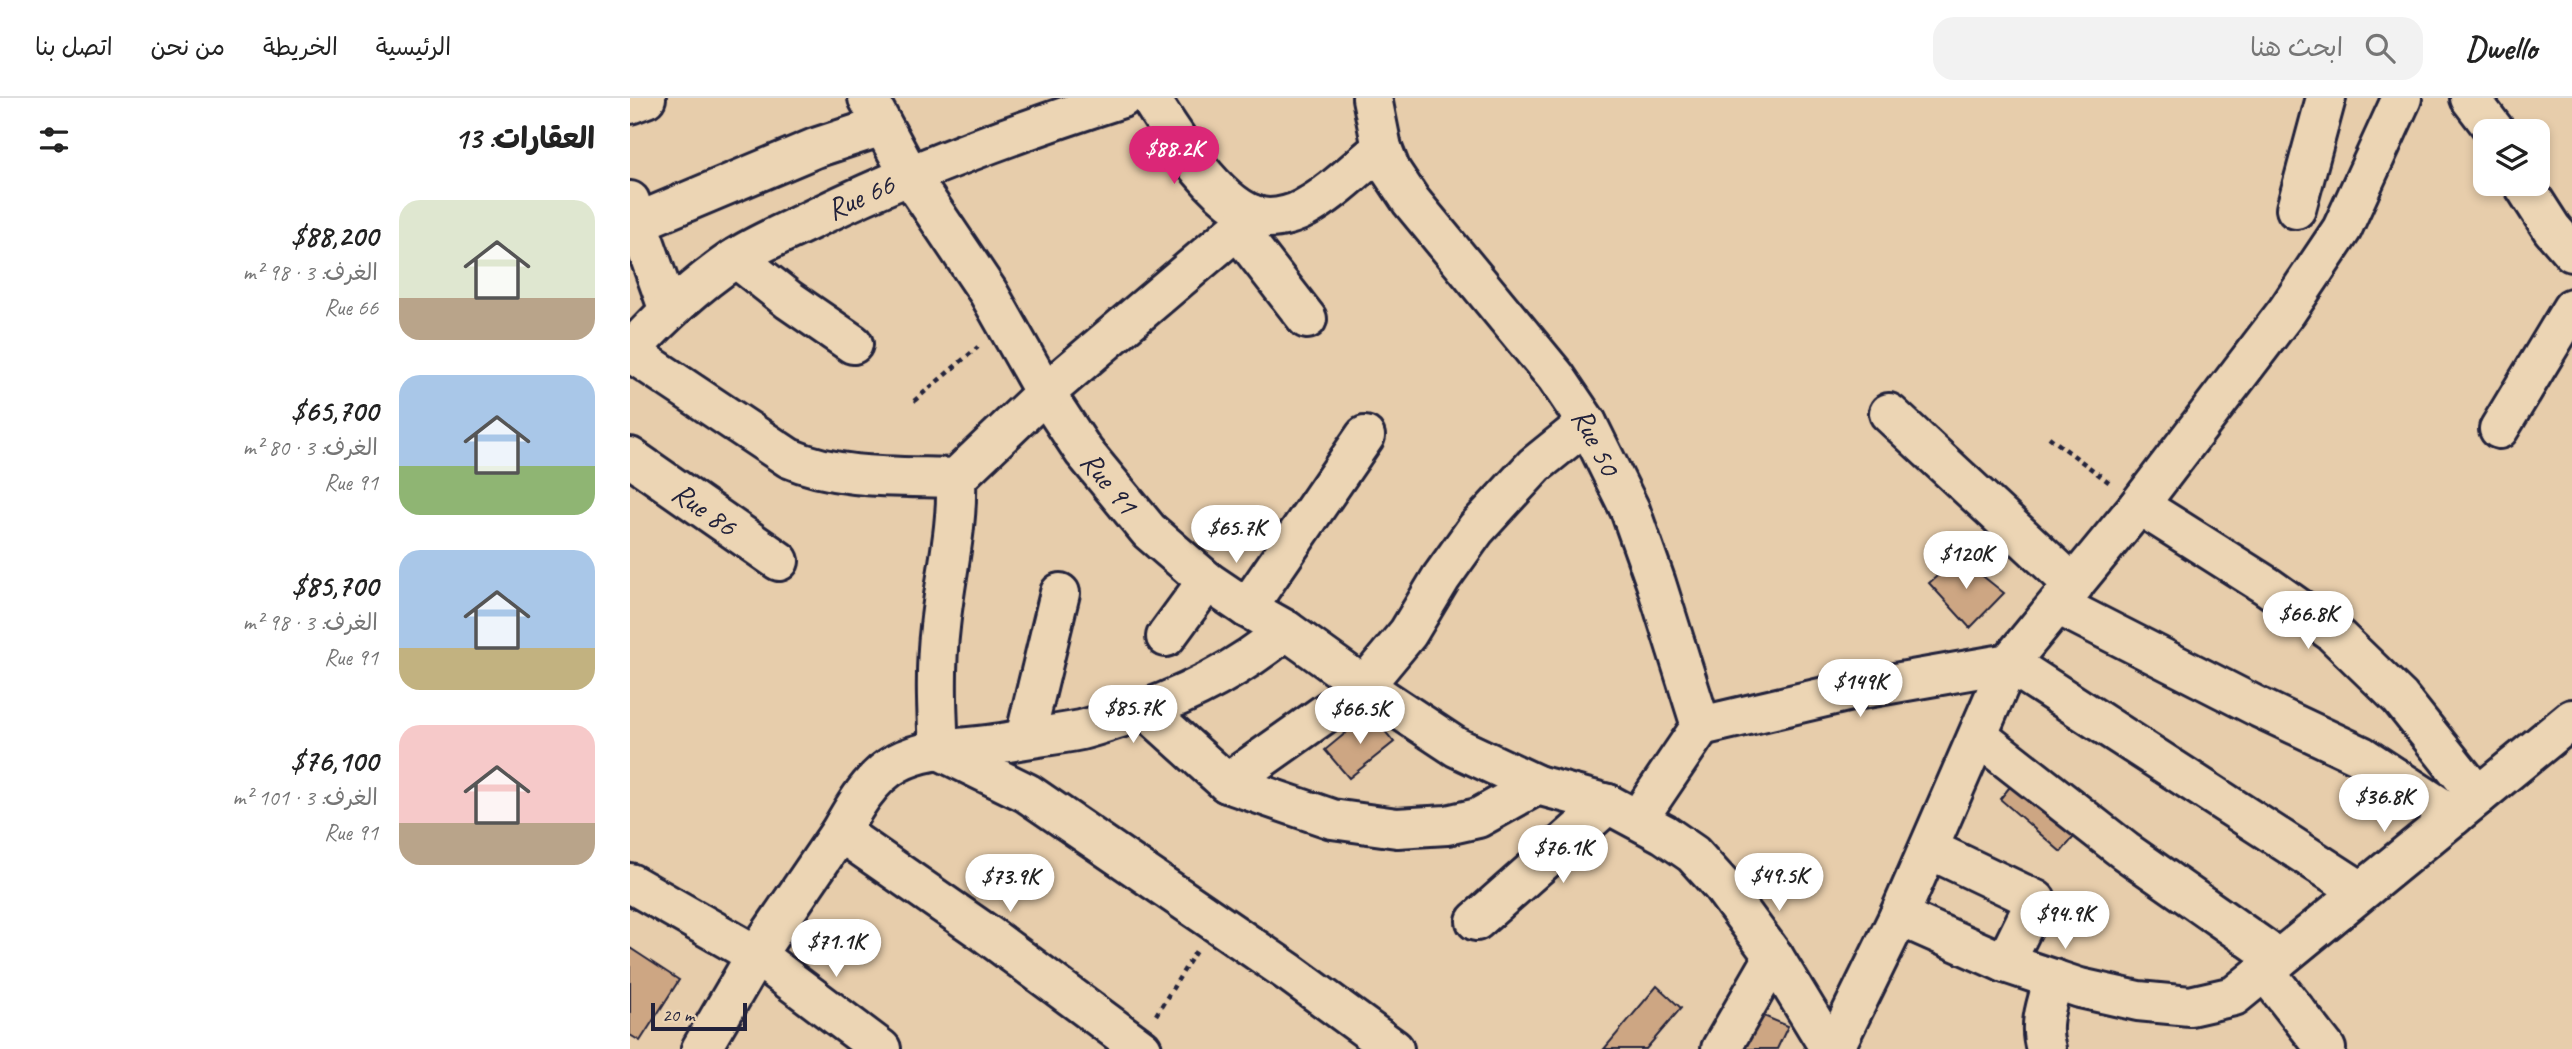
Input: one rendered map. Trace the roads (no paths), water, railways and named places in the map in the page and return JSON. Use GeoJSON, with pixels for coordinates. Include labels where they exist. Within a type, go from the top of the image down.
{"type":"FeatureCollection","features":[{"type":"Feature","properties":{"kind":"street"},"geometry":{"type":"LineString","coordinates":[[630,104],[646,98]]}},
{"type":"Feature","properties":{"kind":"street","name":"Rue 66"},"geometry":{"type":"LineString","coordinates":[[630,351],[668,311],[736,258],[850,201],[910,176],[1049,109],[1122,98]]}},
{"type":"Feature","properties":{"kind":"street"},"geometry":{"type":"LineString","coordinates":[[1150,98],[1208,179],[1240,207],[1246,223],[1307,319]]}},
{"type":"Feature","properties":{"kind":"street","name":"Rue 50"},"geometry":{"type":"LineString","coordinates":[[1372,98],[1382,148],[1391,171],[1410,201],[1556,377],[1587,423],[1630,510],[1657,583],[1701,726]]}},
{"type":"Feature","properties":{"kind":"street"},"geometry":{"type":"LineString","coordinates":[[2295,209],[2326,98]]}},
{"type":"Feature","properties":{"kind":"street"},"geometry":{"type":"LineString","coordinates":[[1832,1049],[1899,916],[2009,663],[2139,505],[2287,311],[2342,229],[2402,98]]}},
{"type":"Feature","properties":{"kind":"street"},"geometry":{"type":"LineString","coordinates":[[2470,98],[2486,119]]}},
{"type":"Feature","properties":{"kind":"street"},"geometry":{"type":"LineString","coordinates":[[668,311],[633,212],[815,148],[875,112]]}},
{"type":"Feature","properties":{"kind":"street","name":"Rue 91"},"geometry":{"type":"LineString","coordinates":[[875,112],[910,176],[989,292],[1045,393],[1084,452],[1149,531],[1207,581],[1286,630],[1456,747],[1536,785],[1567,791],[1637,819],[1693,854],[1722,886],[1774,957],[1832,1049]]}},
{"type":"Feature","properties":{"kind":"street"},"geometry":{"type":"LineString","coordinates":[[630,351],[789,458],[809,467],[864,474],[956,478],[1045,393],[1246,223],[1304,209],[1382,148]]}},
{"type":"Feature","properties":{"kind":"street"},"geometry":{"type":"LineString","coordinates":[[2531,196],[2552,229],[2572,252]]}},
{"type":"Feature","properties":{"kind":"street"},"geometry":{"type":"LineString","coordinates":[[736,258],[789,300],[853,344]]}},
{"type":"Feature","properties":{"kind":"street"},"geometry":{"type":"LineString","coordinates":[[2499,429],[2572,308]]}},
{"type":"Feature","properties":{"kind":"street"},"geometry":{"type":"LineString","coordinates":[[1889,413],[2066,595],[2260,708],[2466,806]]}},
{"type":"Feature","properties":{"kind":"street"},"geometry":{"type":"LineString","coordinates":[[1227,783],[1364,686],[1408,633],[1441,578],[1476,529],[1535,465],[1587,423]]}},
{"type":"Feature","properties":{"kind":"street"},"geometry":{"type":"LineString","coordinates":[[1247,608],[1365,436]]}},
{"type":"Feature","properties":{"kind":"street","name":"Rue 86"},"geometry":{"type":"LineString","coordinates":[[630,457],[779,561]]}},
{"type":"Feature","properties":{"kind":"street"},"geometry":{"type":"LineString","coordinates":[[939,750],[937,700],[940,628],[954,538],[956,478]]}},
{"type":"Feature","properties":{"kind":"street"},"geometry":{"type":"LineString","coordinates":[[2139,505],[2267,586],[2332,632],[2400,698],[2466,806]]}},
{"type":"Feature","properties":{"kind":"street"},"geometry":{"type":"LineString","coordinates":[[1166,636],[1207,581]]}},
{"type":"Feature","properties":{"kind":"street"},"geometry":{"type":"LineString","coordinates":[[1025,738],[1060,593]]}},
{"type":"Feature","properties":{"kind":"street"},"geometry":{"type":"LineString","coordinates":[[701,1049],[756,955],[862,797],[878,778],[897,763],[939,750],[966,749],[1084,729],[1146,710],[1200,687],[1237,667],[1286,630]]}},
{"type":"Feature","properties":{"kind":"street"},"geometry":{"type":"LineString","coordinates":[[1476,921],[1637,819],[1701,726],[1855,690],[2009,663],[2361,891]]}},
{"type":"Feature","properties":{"kind":"street"},"geometry":{"type":"LineString","coordinates":[[1146,710],[1227,783],[1332,819],[1397,828],[1447,825],[1478,818],[1536,785]]}},
{"type":"Feature","properties":{"kind":"street"},"geometry":{"type":"LineString","coordinates":[[1899,916],[2006,963],[2080,988],[2138,1001],[2190,1006],[2234,996],[2572,719]]}},
{"type":"Feature","properties":{"kind":"street"},"geometry":{"type":"LineString","coordinates":[[1978,736],[2272,965],[2326,1049]]}},
{"type":"Feature","properties":{"kind":"street"},"geometry":{"type":"LineString","coordinates":[[939,750],[1027,793],[1290,973],[1378,1045]]}},
{"type":"Feature","properties":{"kind":"street"},"geometry":{"type":"LineString","coordinates":[[840,832],[988,935],[1140,1047]]}},
{"type":"Feature","properties":{"kind":"street"},"geometry":{"type":"LineString","coordinates":[[1928,849],[2036,900],[2006,963]]}},
{"type":"Feature","properties":{"kind":"street"},"geometry":{"type":"LineString","coordinates":[[630,883],[756,955],[881,1049]]}},
{"type":"Feature","properties":{"kind":"street"},"geometry":{"type":"LineString","coordinates":[[1721,1049],[1774,957]]}},
{"type":"Feature","properties":{"kind":"street"},"geometry":{"type":"LineString","coordinates":[[2046,1049],[2042,1037],[2043,1013],[2054,979]]}}]}
